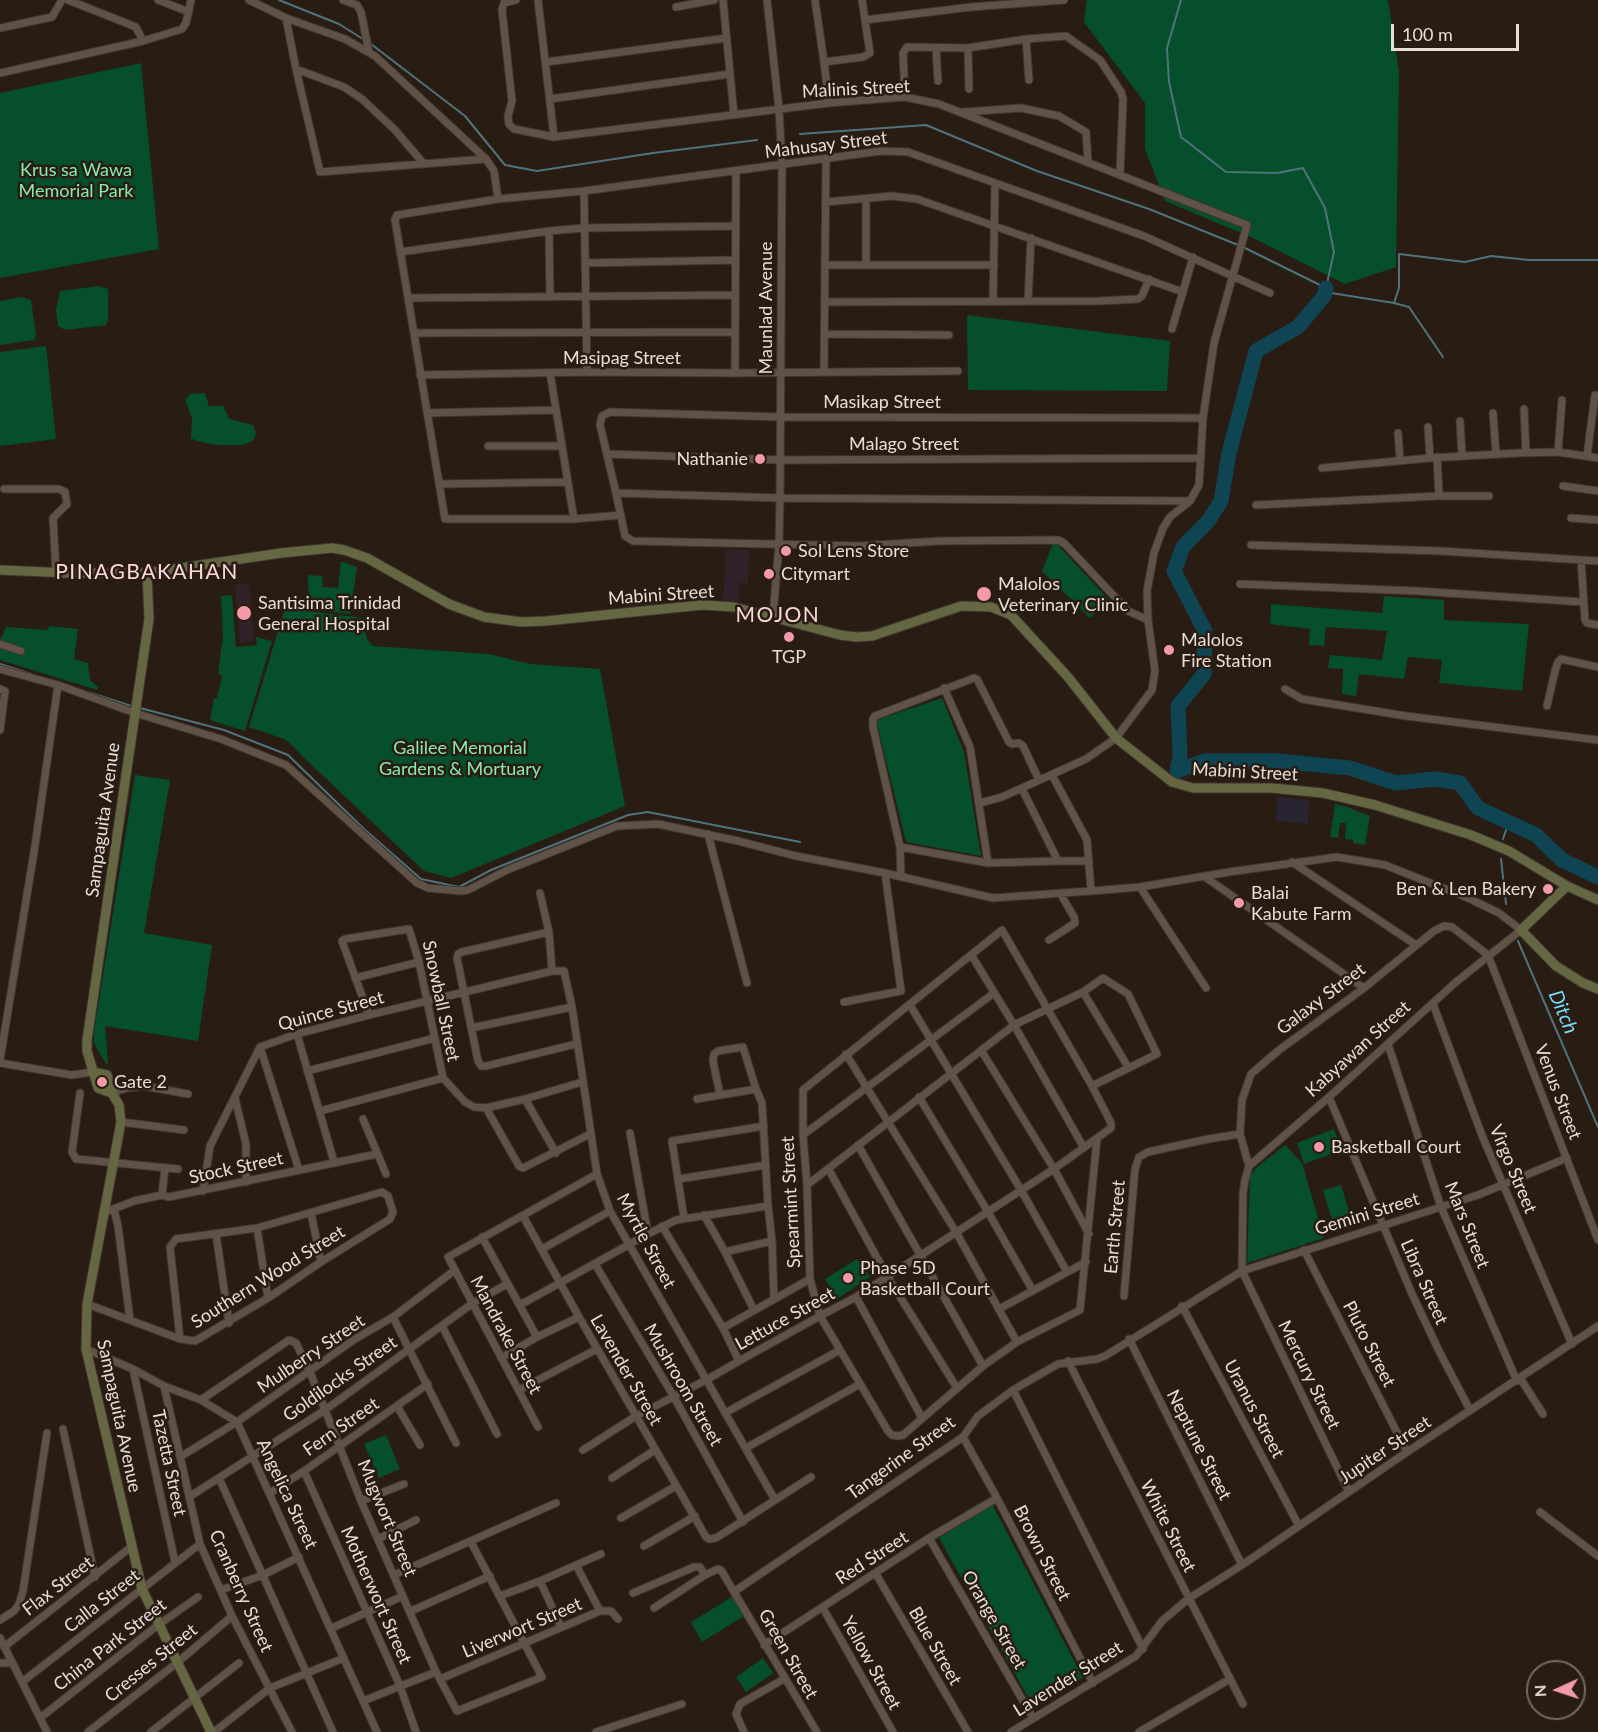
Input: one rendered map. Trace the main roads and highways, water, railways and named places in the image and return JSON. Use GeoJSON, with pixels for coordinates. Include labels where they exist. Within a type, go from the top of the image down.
{"type":"FeatureCollection","features":[{"type":"Feature","properties":{"kind":"main road","name":"Mabini Street"},"geometry":{"type":"LineString","coordinates":[[0,570],[56,573],[147,573],[281,553],[332,548],[367,558],[449,604],[493,618],[521,622],[546,621],[702,605],[734,607],[840,635],[856,637],[872,636],[961,606],[991,607],[1011,615],[1068,677],[1116,738],[1165,778],[1181,786],[1272,788],[1332,795],[1375,805],[1471,835],[1509,851],[1567,886],[1598,900]]}},
{"type":"Feature","properties":{"kind":"main road","name":"Sampaguita Avenue"},"geometry":{"type":"LineString","coordinates":[[147,573],[148,620],[87,1040],[92,1072],[107,1075],[112,1093],[119,1106],[122,1122],[87,1304],[86,1349],[142,1589],[194,1698],[213,1732]]}},
{"type":"Feature","properties":{"kind":"main road","name":"Kabyawan Street"},"geometry":{"type":"LineString","coordinates":[[1567,886],[1521,930],[1556,966],[1582,983],[1598,989]]}},
{"type":"Feature","properties":{"kind":"waterway"},"geometry":{"type":"LineString","coordinates":[[279,0],[339,24],[366,41]]}},
{"type":"Feature","properties":{"kind":"waterway"},"geometry":{"type":"LineString","coordinates":[[800,134],[926,125],[1037,171],[1149,209],[1243,247],[1326,288],[1334,252],[1325,208],[1303,168],[1277,173],[1226,172],[1181,137],[1169,82],[1167,48],[1181,0]]}},
{"type":"Feature","properties":{"kind":"waterway"},"geometry":{"type":"LineString","coordinates":[[371,44],[465,116],[505,165],[537,171],[757,140]]}},
{"type":"Feature","properties":{"kind":"waterway"},"geometry":{"type":"LineString","coordinates":[[1325,292],[1394,303],[1399,288],[1399,254],[1465,262],[1491,256],[1529,260],[1598,260]]}},
{"type":"Feature","properties":{"kind":"waterway"},"geometry":{"type":"LineString","coordinates":[[1326,288],[1324,296],[1298,327],[1256,351],[1229,453],[1221,501],[1209,520],[1183,547],[1174,571],[1205,631],[1204,674],[1178,706],[1180,756],[1177,771],[1205,761],[1278,761],[1350,768],[1396,783],[1435,779],[1460,783],[1478,808],[1536,835],[1562,860],[1598,877]]}},
{"type":"Feature","properties":{"kind":"waterway"},"geometry":{"type":"LineString","coordinates":[[1394,303],[1409,307],[1443,357]]}},
{"type":"Feature","properties":{"kind":"waterway"},"geometry":{"type":"LineString","coordinates":[[0,664],[31,674]]}},
{"type":"Feature","properties":{"kind":"waterway"},"geometry":{"type":"LineString","coordinates":[[91,693],[131,706]]}},
{"type":"Feature","properties":{"kind":"waterway"},"geometry":{"type":"LineString","coordinates":[[140,708],[224,730],[288,755],[364,829],[421,879],[459,887],[491,870],[628,815],[648,812],[800,842]]}},
{"type":"Feature","properties":{"kind":"waterway","name":"Ditch"},"geometry":{"type":"LineString","coordinates":[[1503,839],[1509,822]]}},
{"type":"Feature","properties":{"kind":"waterway","name":"Ditch"},"geometry":{"type":"LineString","coordinates":[[1501,859],[1506,904]]}},
{"type":"Feature","properties":{"kind":"waterway","name":"Ditch"},"geometry":{"type":"LineString","coordinates":[[1518,941],[1598,1127]]}},
{"type":"Feature","properties":{"kind":"place","name":"Nathanie"},"geometry":{"type":"Point","coordinates":[760,459]}},
{"type":"Feature","properties":{"kind":"place","name":"Sol Lens Store"},"geometry":{"type":"Point","coordinates":[786,551]}},
{"type":"Feature","properties":{"kind":"place","name":"Citymart"},"geometry":{"type":"Point","coordinates":[769,574]}},
{"type":"Feature","properties":{"kind":"place","name":"Malolos Veterinary Clinic"},"geometry":{"type":"Point","coordinates":[984,594]}},
{"type":"Feature","properties":{"kind":"place","name":"Santisima Trinidad General Hospital"},"geometry":{"type":"Point","coordinates":[244,613]}},
{"type":"Feature","properties":{"kind":"place","name":"TGP"},"geometry":{"type":"Point","coordinates":[789,637]}},
{"type":"Feature","properties":{"kind":"place","name":"Malolos Fire Station"},"geometry":{"type":"Point","coordinates":[1169,650]}},
{"type":"Feature","properties":{"kind":"place","name":"Ben & Len Bakery"},"geometry":{"type":"Point","coordinates":[1548,889]}},
{"type":"Feature","properties":{"kind":"place","name":"Balai Kabute Farm"},"geometry":{"type":"Point","coordinates":[1239,903]}},
{"type":"Feature","properties":{"kind":"place","name":"Gate 2"},"geometry":{"type":"Point","coordinates":[102,1082]}},
{"type":"Feature","properties":{"kind":"place","name":"Basketball Court"},"geometry":{"type":"Point","coordinates":[1319,1147]}},
{"type":"Feature","properties":{"kind":"place","name":"Phase 5D Basketball Court"},"geometry":{"type":"Point","coordinates":[848,1278]}},
{"type":"Feature","properties":{"kind":"district","name":"PINAGBAKAHAN"},"geometry":{"type":"Point","coordinates":[147,572]}},
{"type":"Feature","properties":{"kind":"district","name":"MOJON"},"geometry":{"type":"Point","coordinates":[778,615]}},
{"type":"Feature","properties":{"kind":"park label","name":"Krus sa Wawa Memorial Park"},"geometry":{"type":"Point","coordinates":[76,180]}},
{"type":"Feature","properties":{"kind":"park label","name":"Galilee Memorial Gardens & Mortuary"},"geometry":{"type":"Point","coordinates":[460,758]}}]}
